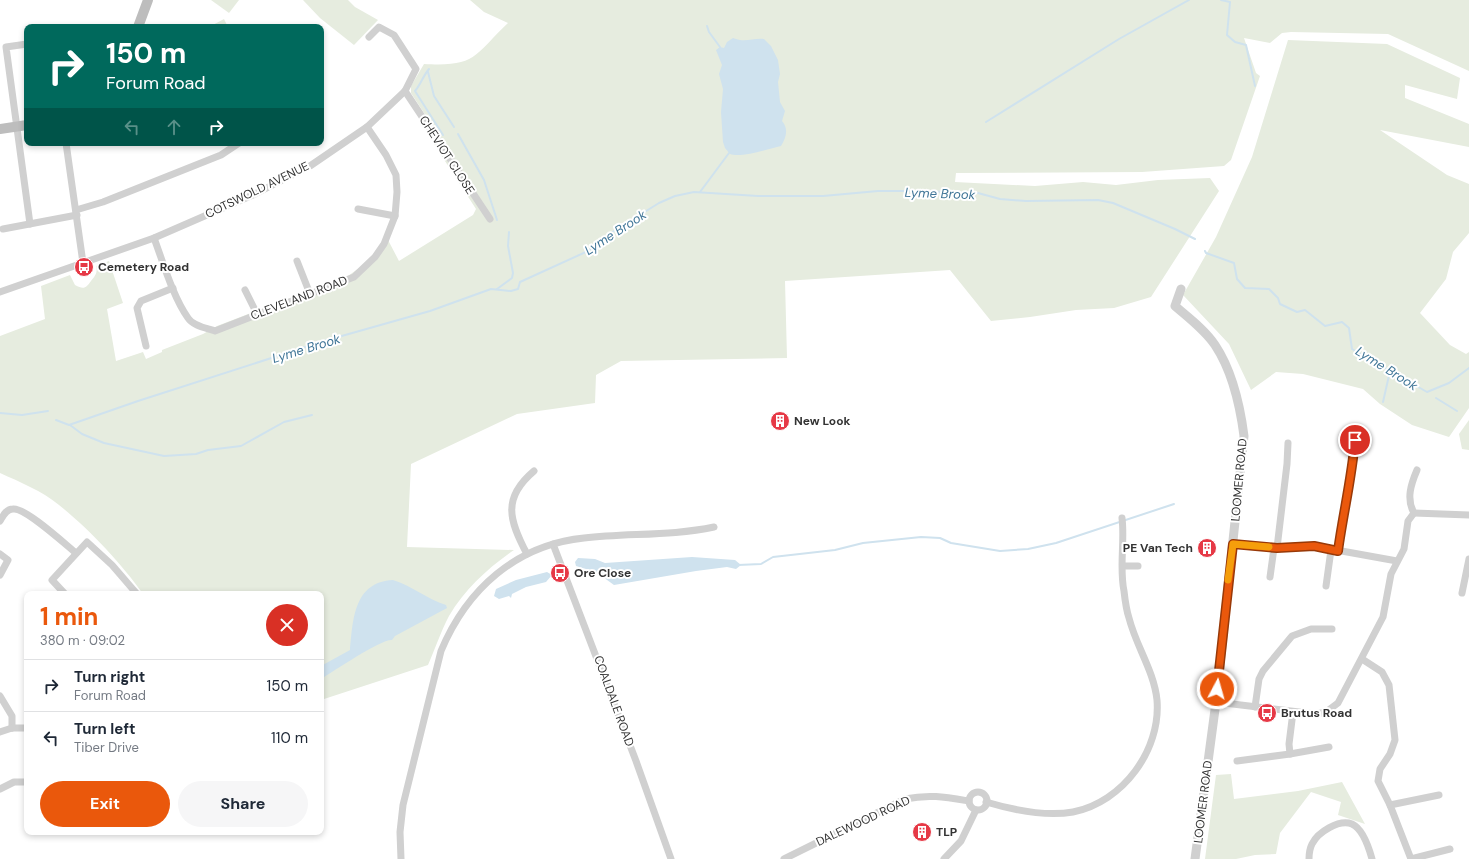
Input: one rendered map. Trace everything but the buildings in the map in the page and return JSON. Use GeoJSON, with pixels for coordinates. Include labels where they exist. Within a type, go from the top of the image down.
{"type":"FeatureCollection","features":[{"type":"Feature","properties":{"kind":"main road"},"geometry":{"type":"LineString","coordinates":[[139,24],[148,0]]}},
{"type":"Feature","properties":{"kind":"main road"},"geometry":{"type":"LineString","coordinates":[[0,129],[22,126]]}},
{"type":"Feature","properties":{"kind":"street","name":"COTSWOLD AVENUE"},"geometry":{"type":"LineString","coordinates":[[0,292],[154,238],[255,194],[297,172],[367,127],[405,91],[416,69],[394,35],[379,26],[369,37]]}},
{"type":"Feature","properties":{"kind":"street"},"geometry":{"type":"LineString","coordinates":[[24,44],[6,47],[22,126],[30,224]]}},
{"type":"Feature","properties":{"kind":"street","name":"CHEVIOT CLOSE"},"geometry":{"type":"LineString","coordinates":[[405,91],[490,219]]}},
{"type":"Feature","properties":{"kind":"street","name":"CLEVELAND ROAD"},"geometry":{"type":"LineString","coordinates":[[154,238],[173,288],[188,319],[202,328],[215,331],[354,277],[375,257],[384,244],[395,216],[396,175],[386,155],[367,127]]}},
{"type":"Feature","properties":{"kind":"street"},"geometry":{"type":"LineString","coordinates":[[66,146],[83,263]]}},
{"type":"Feature","properties":{"kind":"street"},"geometry":{"type":"LineString","coordinates":[[3,230],[76,213],[221,155],[234,146]]}},
{"type":"Feature","properties":{"kind":"street"},"geometry":{"type":"LineString","coordinates":[[358,209],[395,216]]}},
{"type":"Feature","properties":{"kind":"street"},"geometry":{"type":"LineString","coordinates":[[297,261],[310,294]]}},
{"type":"Feature","properties":{"kind":"street"},"geometry":{"type":"LineString","coordinates":[[146,346],[137,308],[142,301],[173,288]]}},
{"type":"Feature","properties":{"kind":"street","name":"LOOMER ROAD"},"geometry":{"type":"LineString","coordinates":[[1181,289],[1175,306],[1198,325],[1215,346],[1232,378],[1241,409],[1244,436],[1216,702],[1195,859]]}},
{"type":"Feature","properties":{"kind":"street"},"geometry":{"type":"LineString","coordinates":[[245,290],[257,314]]}},
{"type":"Feature","properties":{"kind":"street"},"geometry":{"type":"LineString","coordinates":[[1326,586],[1357,445]]}},
{"type":"Feature","properties":{"kind":"street"},"geometry":{"type":"LineString","coordinates":[[1270,577],[1290,447]]}},
{"type":"Feature","properties":{"kind":"street"},"geometry":{"type":"LineString","coordinates":[[527,554],[513,527],[511,510],[515,493],[524,480],[534,471]]}},
{"type":"Feature","properties":{"kind":"street"},"geometry":{"type":"LineString","coordinates":[[1414,513],[1410,506],[1409,499],[1417,475]]}},
{"type":"Feature","properties":{"kind":"street"},"geometry":{"type":"LineString","coordinates":[[0,521],[7,511],[14,508],[20,510],[40,523],[76,553]]}},
{"type":"Feature","properties":{"kind":"street"},"geometry":{"type":"LineString","coordinates":[[1216,702],[1255,708],[1316,714],[1333,708],[1343,695],[1382,618],[1388,586],[1407,539],[1408,521],[1414,513],[1419,512],[1469,515]]}},
{"type":"Feature","properties":{"kind":"street"},"geometry":{"type":"LineString","coordinates":[[969,800],[970,806],[976,810],[984,808],[986,802],[1045,813],[1073,812],[1100,801],[1116,791],[1131,776],[1151,746],[1158,716],[1157,699],[1152,678],[1129,618],[1123,588],[1124,536],[1122,518]]}},
{"type":"Feature","properties":{"kind":"street"},"geometry":{"type":"LineString","coordinates":[[401,859],[400,832],[403,805],[441,651],[462,610],[477,592],[495,575],[527,554],[554,544],[584,538],[689,532],[714,527]]}},
{"type":"Feature","properties":{"kind":"street"},"geometry":{"type":"LineString","coordinates":[[62,591],[52,580],[87,542],[112,565],[134,591]]}},
{"type":"Feature","properties":{"kind":"street","name":"COALDALE ROAD"},"geometry":{"type":"LineString","coordinates":[[554,544],[636,761],[671,859]]}},
{"type":"Feature","properties":{"kind":"street"},"geometry":{"type":"LineString","coordinates":[[1233,544],[1275,548],[1300,546],[1398,561]]}},
{"type":"Feature","properties":{"kind":"street"},"geometry":{"type":"LineString","coordinates":[[0,554],[8,560],[0,575]]}},
{"type":"Feature","properties":{"kind":"street"},"geometry":{"type":"LineString","coordinates":[[1462,593],[1469,559]]}},
{"type":"Feature","properties":{"kind":"street"},"geometry":{"type":"LineString","coordinates":[[1123,566],[1138,566]]}},
{"type":"Feature","properties":{"kind":"street"},"geometry":{"type":"LineString","coordinates":[[1255,708],[1259,679],[1263,671],[1292,636],[1311,629],[1332,629]]}},
{"type":"Feature","properties":{"kind":"street"},"geometry":{"type":"LineString","coordinates":[[1362,659],[1382,672],[1389,685],[1395,740],[1390,754],[1380,769],[1378,781],[1390,805],[1411,859],[1450,849]]}},
{"type":"Feature","properties":{"kind":"street"},"geometry":{"type":"LineString","coordinates":[[0,696],[12,716],[12,728]]}},
{"type":"Feature","properties":{"kind":"street"},"geometry":{"type":"LineString","coordinates":[[1290,754],[1289,744],[1293,712]]}},
{"type":"Feature","properties":{"kind":"street"},"geometry":{"type":"LineString","coordinates":[[0,732],[12,728],[24,728]]}},
{"type":"Feature","properties":{"kind":"street"},"geometry":{"type":"LineString","coordinates":[[1237,761],[1329,747]]}},
{"type":"Feature","properties":{"kind":"street"},"geometry":{"type":"LineString","coordinates":[[0,789],[14,782],[24,782]]}},
{"type":"Feature","properties":{"kind":"street","name":"DALEWOOD ROAD"},"geometry":{"type":"LineString","coordinates":[[784,859],[905,799],[921,795],[944,796],[969,800],[972,795],[978,793],[982,794],[986,802]]}},
{"type":"Feature","properties":{"kind":"street"},"geometry":{"type":"LineString","coordinates":[[1390,805],[1439,795]]}},
{"type":"Feature","properties":{"kind":"street"},"geometry":{"type":"LineString","coordinates":[[944,859],[961,841],[976,810]]}},
{"type":"Feature","properties":{"kind":"street"},"geometry":{"type":"LineString","coordinates":[[1309,859],[1310,850],[1315,839],[1326,830],[1340,824],[1352,824],[1361,832],[1372,859]]}},
{"type":"Feature","properties":{"kind":"shaded area"},"geometry":{"type":"Polygon","coordinates":[[[211,0],[239,0],[229,13],[211,0]]]}},
{"type":"Feature","properties":{"kind":"shaded area"},"geometry":{"type":"Polygon","coordinates":[[[303,0],[348,0],[355,7],[378,20],[354,45],[320,18],[303,0]]]}},
{"type":"Feature","properties":{"kind":"shaded area"},"geometry":{"type":"Polygon","coordinates":[[[470,0],[1469,0],[1469,71],[1388,34],[1291,32],[1282,33],[1270,43],[1244,38],[1256,73],[1260,76],[1231,160],[1224,166],[1142,172],[956,173],[955,182],[1035,186],[1083,182],[1116,185],[1158,180],[1210,178],[1219,191],[1151,297],[1114,308],[1076,310],[991,321],[950,270],[785,281],[787,358],[621,361],[596,375],[595,403],[517,414],[411,464],[407,547],[514,550],[486,572],[455,606],[446,622],[428,665],[324,699],[324,591],[141,591],[93,535],[70,514],[45,495],[0,473],[0,336],[45,319],[41,286],[70,275],[75,285],[84,288],[95,276],[97,271],[96,266],[109,261],[123,303],[107,309],[116,361],[143,352],[146,359],[162,352],[162,350],[203,334],[217,326],[348,276],[366,263],[388,240],[399,261],[473,215],[476,209],[434,144],[441,139],[411,93],[411,86],[424,64],[455,63],[465,61],[480,51],[508,23],[484,12],[470,0]]]}},
{"type":"Feature","properties":{"kind":"shaded area"},"geometry":{"type":"Polygon","coordinates":[[[224,19],[226,24],[215,24],[224,19]]]}},
{"type":"Feature","properties":{"kind":"shaded area"},"geometry":{"type":"Polygon","coordinates":[[[1288,40],[1387,44],[1460,78],[1457,99],[1405,85],[1405,98],[1469,124],[1469,147],[1380,130],[1447,175],[1469,184],[1469,233],[1453,252],[1446,279],[1420,313],[1450,345],[1466,354],[1469,352],[1469,408],[1449,437],[1412,425],[1380,404],[1363,389],[1303,374],[1276,372],[1251,390],[1229,344],[1183,295],[1216,237],[1252,157],[1288,40]]]}},
{"type":"Feature","properties":{"kind":"shaded area"},"geometry":{"type":"Polygon","coordinates":[[[1469,420],[1469,450],[1462,449],[1459,434],[1469,420]]]}},
{"type":"Feature","properties":{"kind":"shaded area"},"geometry":{"type":"Polygon","coordinates":[[[1231,774],[1234,799],[1298,791],[1342,782],[1365,824],[1338,815],[1341,802],[1311,792],[1280,833],[1276,854],[1255,855],[1236,859],[1205,859],[1216,775],[1231,774]]]}},
{"type":"Feature","properties":{"kind":"water"},"geometry":{"type":"Polygon","coordinates":[[[733,38],[745,40],[764,39],[771,46],[778,60],[780,74],[778,82],[780,102],[785,111],[782,121],[786,127],[785,137],[781,146],[741,155],[730,154],[725,148],[723,142],[721,112],[723,89],[719,74],[722,65],[716,50],[720,47],[724,48],[727,42],[733,38]]]}},
{"type":"Feature","properties":{"kind":"water"},"geometry":{"type":"Polygon","coordinates":[[[692,557],[735,560],[741,565],[736,569],[727,567],[696,571],[614,585],[596,572],[576,566],[575,562],[578,558],[595,559],[605,563],[692,557]]]}},
{"type":"Feature","properties":{"kind":"water"},"geometry":{"type":"Polygon","coordinates":[[[547,572],[552,575],[546,582],[526,587],[512,594],[511,598],[509,596],[499,599],[494,596],[496,589],[516,580],[547,572]]]}},
{"type":"Feature","properties":{"kind":"water"},"geometry":{"type":"Polygon","coordinates":[[[393,580],[446,605],[447,608],[395,636],[392,640],[386,641],[368,650],[324,677],[324,664],[350,650],[352,626],[358,604],[370,587],[380,582],[393,580]]]}},
{"type":"Feature","properties":{"kind":"waterway"},"geometry":{"type":"LineString","coordinates":[[986,122],[1119,39],[1189,0]]}},
{"type":"Feature","properties":{"kind":"waterway"},"geometry":{"type":"LineString","coordinates":[[1221,0],[1230,2],[1227,35],[1235,42],[1246,45],[1255,86]]}},
{"type":"Feature","properties":{"kind":"waterway"},"geometry":{"type":"LineString","coordinates":[[707,26],[709,32],[720,47]]}},
{"type":"Feature","properties":{"kind":"waterway"},"geometry":{"type":"LineString","coordinates":[[429,69],[415,91],[443,135]]}},
{"type":"Feature","properties":{"kind":"waterway"},"geometry":{"type":"LineString","coordinates":[[428,72],[434,96],[454,127]]}},
{"type":"Feature","properties":{"kind":"waterway"},"geometry":{"type":"LineString","coordinates":[[458,134],[484,180],[497,220]]}},
{"type":"Feature","properties":{"kind":"waterway"},"geometry":{"type":"LineString","coordinates":[[700,192],[729,153]]}},
{"type":"Feature","properties":{"kind":"waterway","name":"Lyme Brook"},"geometry":{"type":"LineString","coordinates":[[56,420],[69,425],[138,401],[324,341],[430,311],[491,289],[511,291],[518,289],[520,282],[588,251],[614,231],[659,203],[675,196],[694,192],[758,196],[823,196],[878,191],[917,191],[978,193],[1000,199],[1026,201],[1098,200],[1113,203],[1195,239]]}},
{"type":"Feature","properties":{"kind":"waterway"},"geometry":{"type":"LineString","coordinates":[[497,289],[512,278],[513,273],[508,246],[509,232]]}},
{"type":"Feature","properties":{"kind":"waterway","name":"Lyme Brook"},"geometry":{"type":"LineString","coordinates":[[1205,251],[1206,253],[1234,263],[1237,279],[1245,288],[1269,289],[1278,298],[1280,304],[1297,312],[1305,310],[1325,326],[1342,322],[1349,328],[1352,349],[1427,392],[1449,383],[1469,368]]}},
{"type":"Feature","properties":{"kind":"waterway"},"geometry":{"type":"LineString","coordinates":[[1383,402],[1390,371]]}},
{"type":"Feature","properties":{"kind":"waterway"},"geometry":{"type":"LineString","coordinates":[[1436,398],[1457,411]]}},
{"type":"Feature","properties":{"kind":"waterway","name":"Lyme Brook"},"geometry":{"type":"LineString","coordinates":[[0,413],[22,415],[48,411]]}},
{"type":"Feature","properties":{"kind":"waterway"},"geometry":{"type":"LineString","coordinates":[[70,425],[82,434],[104,443],[164,456],[196,454],[208,450],[241,446],[284,422],[312,415]]}},
{"type":"Feature","properties":{"kind":"waterway"},"geometry":{"type":"LineString","coordinates":[[738,565],[761,564],[773,557],[835,550],[863,543],[921,537],[940,538],[951,543],[1000,551],[1028,549],[1056,543],[1174,504]]}},
{"type":"Feature","properties":{"kind":"slow traffic"},"geometry":{"type":"LineString","coordinates":[[1228,580],[1233,544],[1269,547]]}},
{"type":"Feature","properties":{"kind":"place","name":"Cemetery Road"},"geometry":{"type":"Point","coordinates":[84,267]}},
{"type":"Feature","properties":{"kind":"place","name":"New Look"},"geometry":{"type":"Point","coordinates":[780,421]}},
{"type":"Feature","properties":{"kind":"place","name":"PE Van Tech"},"geometry":{"type":"Point","coordinates":[1207,548]}},
{"type":"Feature","properties":{"kind":"place","name":"Ore Close"},"geometry":{"type":"Point","coordinates":[560,573]}},
{"type":"Feature","properties":{"kind":"place","name":"Brutus Road"},"geometry":{"type":"Point","coordinates":[1267,713]}},
{"type":"Feature","properties":{"kind":"place","name":"TLP"},"geometry":{"type":"Point","coordinates":[922,832]}},
{"type":"Feature","properties":{"kind":"route"},"geometry":{"type":"LineString","coordinates":[[1217,689],[1233,544],[1277,548],[1314,546],[1338,551],[1344,503],[1352,472],[1355,440]]}}]}
